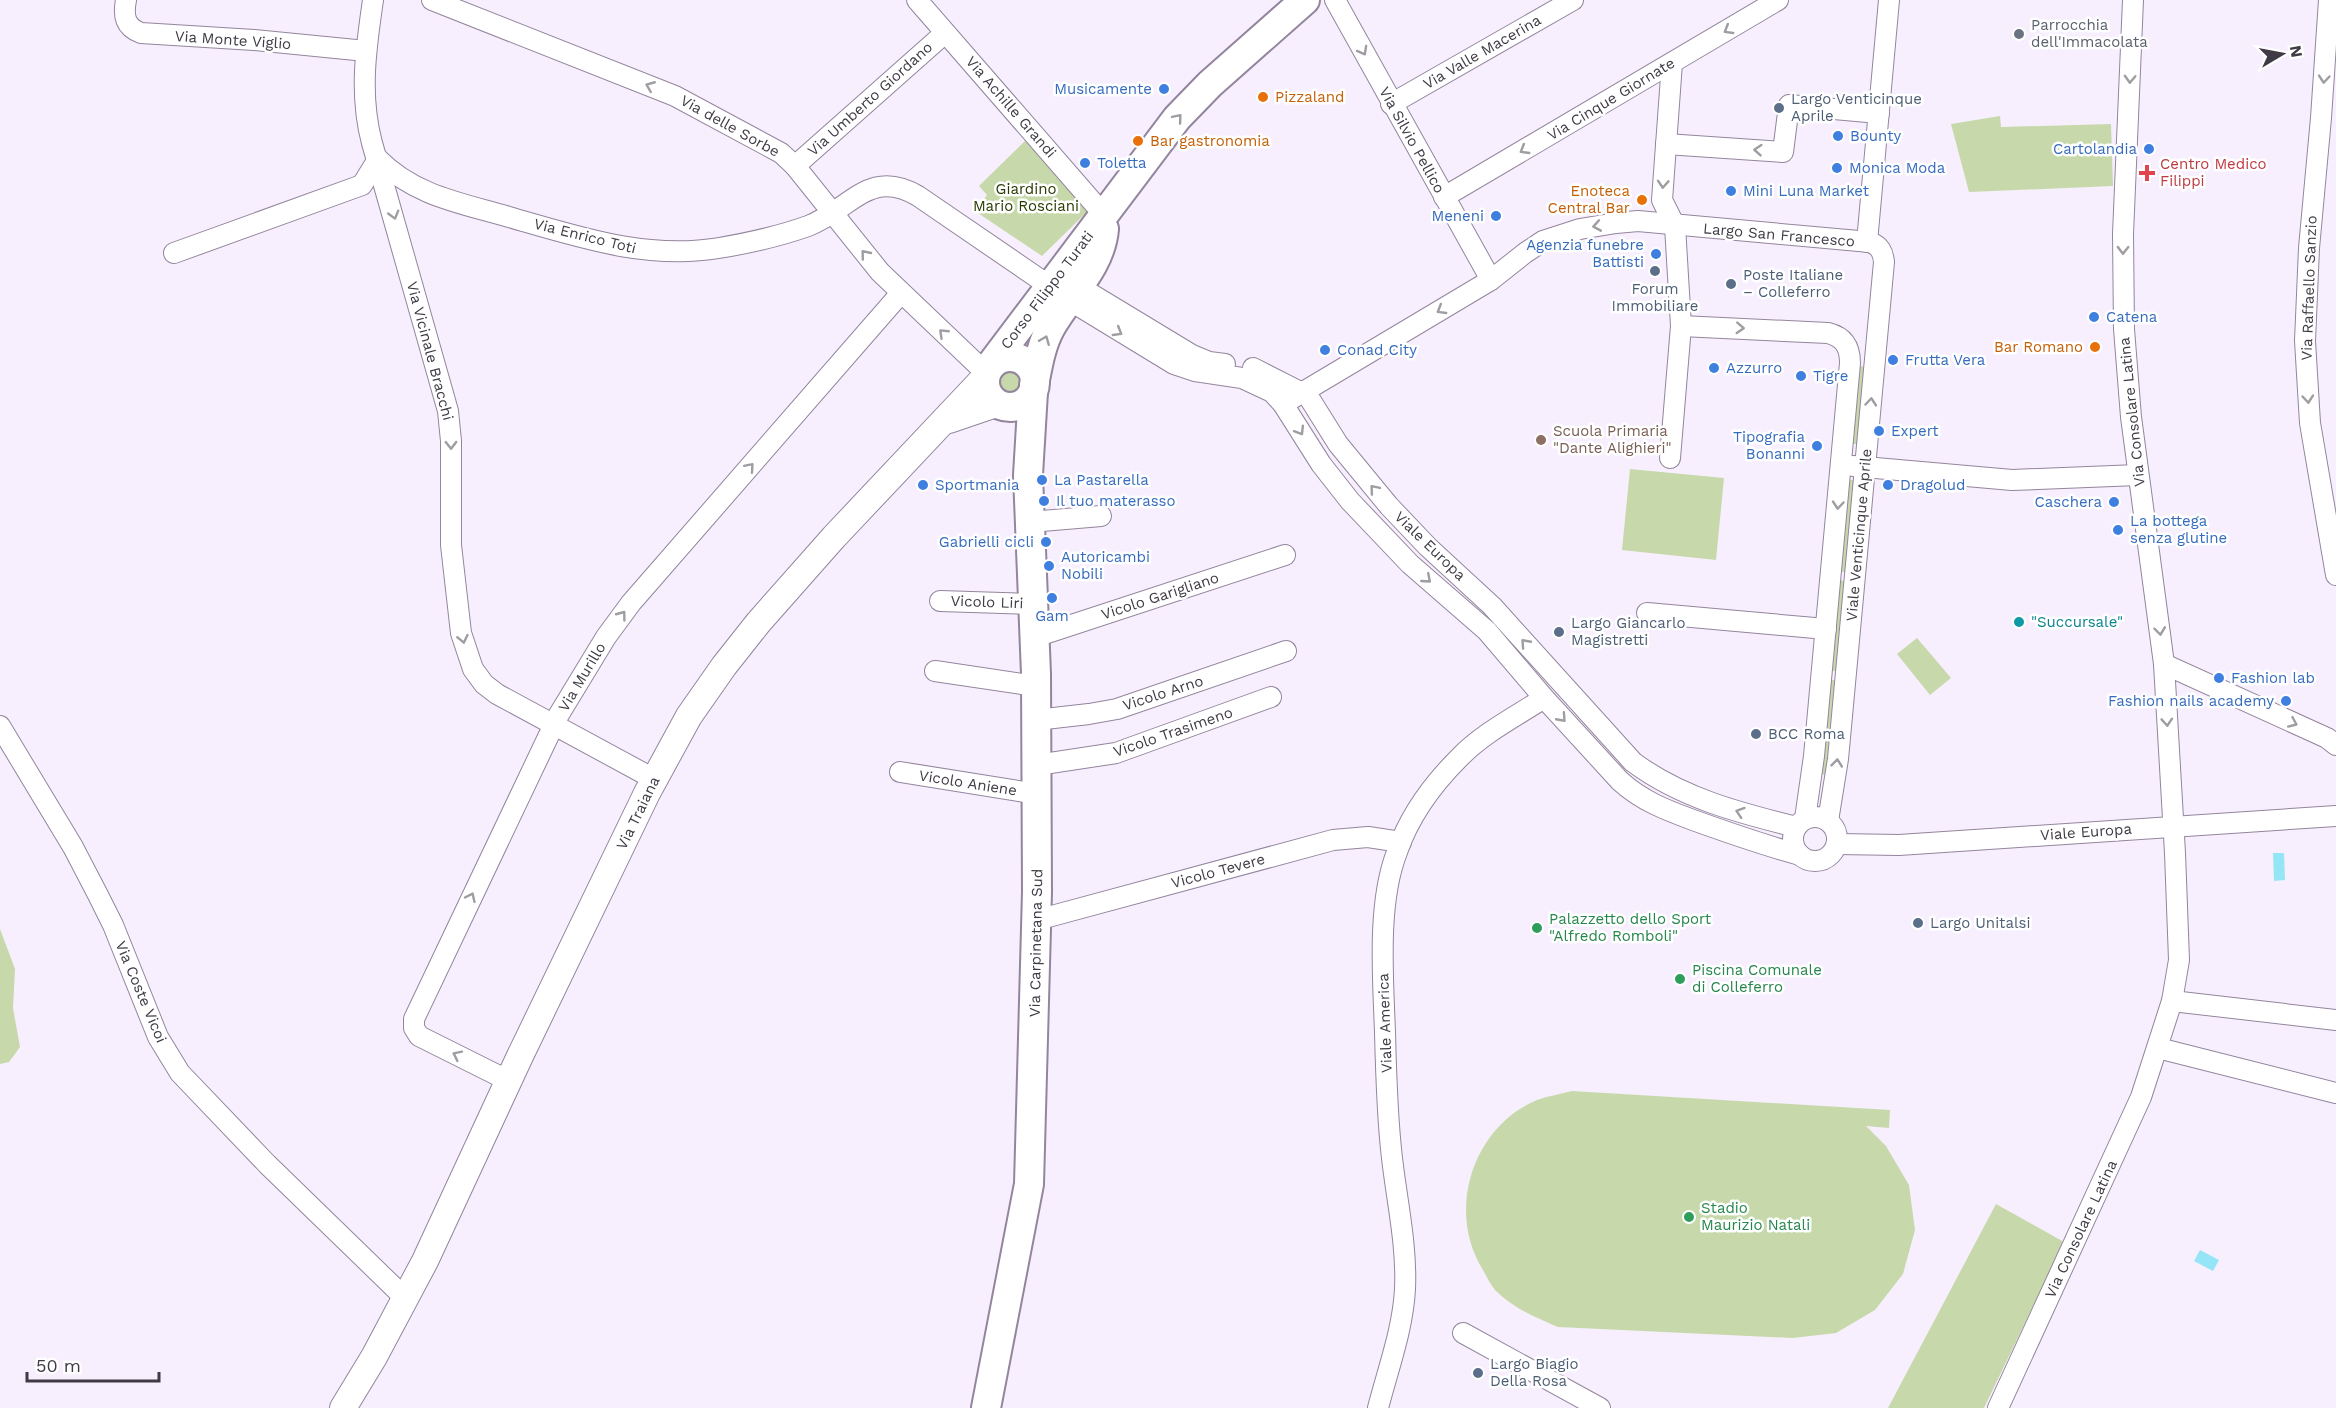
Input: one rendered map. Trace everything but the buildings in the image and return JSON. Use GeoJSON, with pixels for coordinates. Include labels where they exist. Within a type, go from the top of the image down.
{"type":"FeatureCollection","features":[{"type":"Feature","properties":{"kind":"main road","name":"Corso Filippo Turati"},"geometry":{"type":"LineString","coordinates":[[987,372],[1011,336],[1065,287],[1100,249],[1104,215],[1161,138],[1193,101],[1305,0]]}},
{"type":"Feature","properties":{"kind":"main road","name":"Corso Filippo Turati"},"geometry":{"type":"LineString","coordinates":[[1034,388],[1045,341],[1065,287]]}},
{"type":"Feature","properties":{"kind":"main road"},"geometry":{"type":"LineString","coordinates":[[1004,357],[1020,359],[1032,370],[1034,388],[1027,401],[1020,406],[1012,408],[997,404],[986,390],[987,372],[1004,357]]}},
{"type":"Feature","properties":{"kind":"main road","name":"Via Carpinetana Sud"},"geometry":{"type":"LineString","coordinates":[[986,1408],[1028,1192],[1037,920],[1036,686],[1028,475],[1034,388]]}},
{"type":"Feature","properties":{"kind":"main road","name":"Via Carpinetana Sud"},"geometry":{"type":"LineString","coordinates":[[997,404],[1028,475]]}},
{"type":"Feature","properties":{"kind":"street","name":"Via Monte Viglio"},"geometry":{"type":"LineString","coordinates":[[126,0],[124,15],[126,21],[130,27],[141,33],[254,40],[366,51]]}},
{"type":"Feature","properties":{"kind":"street","name":"Via Vicinale Bracchi"},"geometry":{"type":"LineString","coordinates":[[373,0],[366,51],[366,109],[448,411],[451,441],[452,554],[465,652],[473,669],[490,689],[654,780]]}},
{"type":"Feature","properties":{"kind":"street","name":"Via delle Sorbe"},"geometry":{"type":"LineString","coordinates":[[432,0],[675,96],[776,150],[795,166],[870,260],[901,293],[987,372]]}},
{"type":"Feature","properties":{"kind":"street","name":"Via Silvio Pellico"},"geometry":{"type":"LineString","coordinates":[[1335,0],[1491,280]]}},
{"type":"Feature","properties":{"kind":"street","name":"Via Valle Macerina"},"geometry":{"type":"LineString","coordinates":[[1392,104],[1573,0]]}},
{"type":"Feature","properties":{"kind":"street","name":"Via Cinque Giornate"},"geometry":{"type":"LineString","coordinates":[[1444,197],[1778,0]]}},
{"type":"Feature","properties":{"kind":"street","name":"Viale Venticinque Aprile"},"geometry":{"type":"LineString","coordinates":[[1828,821],[1838,759],[1884,262],[1874,245],[1879,113],[1889,0]]}},
{"type":"Feature","properties":{"kind":"street","name":"Via Consolare Latina"},"geometry":{"type":"LineString","coordinates":[[1998,1408],[2133,1115],[2158,1048],[2172,1001],[2177,972],[2179,939],[2164,664],[2138,475],[2126,361],[2122,277],[2133,0]]}},
{"type":"Feature","properties":{"kind":"street","name":"Via Raffaello Sanzio"},"geometry":{"type":"LineString","coordinates":[[2329,0],[2309,248],[2305,341],[2310,423],[2336,575]]}},
{"type":"Feature","properties":{"kind":"street","name":"Via Achille Grandi"},"geometry":{"type":"LineString","coordinates":[[924,3],[945,33],[1104,215]]}},
{"type":"Feature","properties":{"kind":"street","name":"Via Umberto Giordano"},"geometry":{"type":"LineString","coordinates":[[795,166],[945,33]]}},
{"type":"Feature","properties":{"kind":"street"},"geometry":{"type":"LineString","coordinates":[[1670,458],[1681,326],[1676,226],[1662,200],[1672,63]]}},
{"type":"Feature","properties":{"kind":"street"},"geometry":{"type":"LineString","coordinates":[[1666,144],[1784,152],[1789,105],[1879,113]]}},
{"type":"Feature","properties":{"kind":"street"},"geometry":{"type":"LineString","coordinates":[[174,253],[362,185],[378,159]]}},
{"type":"Feature","properties":{"kind":"street","name":"Via Enrico Toti"},"geometry":{"type":"LineString","coordinates":[[378,159],[400,179],[433,195],[595,242],[627,248],[676,252],[717,248],[800,228],[832,213],[868,190],[888,185],[901,187],[1065,287]]}},
{"type":"Feature","properties":{"kind":"street","name":"Largo San Francesco"},"geometry":{"type":"LineString","coordinates":[[1283,404],[1491,280],[1534,247],[1569,231],[1616,222],[1638,221],[1874,245]]}},
{"type":"Feature","properties":{"kind":"street"},"geometry":{"type":"LineString","coordinates":[[1065,287],[1202,360],[1252,368],[1304,392]]}},
{"type":"Feature","properties":{"kind":"street","name":"Viale Europa"},"geometry":{"type":"LineString","coordinates":[[1065,287],[1164,359],[1195,371],[1248,380],[1267,389],[1283,404],[1313,452],[1350,501],[1410,564],[1487,632],[1544,699],[1620,781],[1641,798],[1738,837],[1800,855]]}},
{"type":"Feature","properties":{"kind":"street","name":"Via Murillo"},"geometry":{"type":"LineString","coordinates":[[509,1081],[419,1036],[414,1028],[414,1019],[554,725],[594,655],[631,603],[901,293]]}},
{"type":"Feature","properties":{"kind":"street","name":"Viale Venticinque Aprile"},"geometry":{"type":"LineString","coordinates":[[1681,326],[1828,333],[1837,335],[1845,342],[1850,357],[1814,756],[1801,823]]}},
{"type":"Feature","properties":{"kind":"street","name":"Via Traiana"},"geometry":{"type":"LineString","coordinates":[[343,1408],[426,1260],[509,1081],[654,780],[700,700],[743,641],[834,537],[987,372]]}},
{"type":"Feature","properties":{"kind":"street","name":"Viale Europa"},"geometry":{"type":"LineString","coordinates":[[1304,392],[1338,444],[1389,506],[1428,547],[1492,606],[1634,762],[1654,777],[1743,814],[1801,823]]}},
{"type":"Feature","properties":{"kind":"street","name":"Via Traiana"},"geometry":{"type":"LineString","coordinates":[[940,424],[964,413],[997,404]]}},
{"type":"Feature","properties":{"kind":"street"},"geometry":{"type":"LineString","coordinates":[[1841,465],[2012,480],[2138,475]]}},
{"type":"Feature","properties":{"kind":"street"},"geometry":{"type":"LineString","coordinates":[[1030,522],[1101,516]]}},
{"type":"Feature","properties":{"kind":"street","name":"Vicolo Garigliano"},"geometry":{"type":"LineString","coordinates":[[1035,637],[1285,555]]}},
{"type":"Feature","properties":{"kind":"street","name":"Vicolo Liri"},"geometry":{"type":"LineString","coordinates":[[940,601],[1033,604]]}},
{"type":"Feature","properties":{"kind":"street","name":"Viale Venticinque Aprile"},"geometry":{"type":"LineString","coordinates":[[1647,613],[1826,629]]}},
{"type":"Feature","properties":{"kind":"street","name":"Vicolo Arno"},"geometry":{"type":"LineString","coordinates":[[1036,720],[1089,714],[1126,706],[1286,651]]}},
{"type":"Feature","properties":{"kind":"street"},"geometry":{"type":"LineString","coordinates":[[2164,664],[2327,738],[2336,745]]}},
{"type":"Feature","properties":{"kind":"street"},"geometry":{"type":"LineString","coordinates":[[935,671],[1036,686]]}},
{"type":"Feature","properties":{"kind":"street","name":"Vicolo Trasimeno"},"geometry":{"type":"LineString","coordinates":[[1037,765],[1116,753],[1271,697]]}},
{"type":"Feature","properties":{"kind":"street","name":"Viale America"},"geometry":{"type":"LineString","coordinates":[[1378,1408],[1402,1315],[1405,1288],[1404,1247],[1390,1144],[1383,972],[1391,870],[1401,842],[1423,802],[1458,758],[1484,737],[1544,699]]}},
{"type":"Feature","properties":{"kind":"street","name":"Via Coste Vicoi"},"geometry":{"type":"LineString","coordinates":[[0,726],[72,846],[98,895],[158,1037],[180,1073],[267,1164],[405,1299]]}},
{"type":"Feature","properties":{"kind":"street","name":"Vicolo Aniene"},"geometry":{"type":"LineString","coordinates":[[900,772],[1037,794]]}},
{"type":"Feature","properties":{"kind":"street","name":"Viale Europa"},"geometry":{"type":"LineString","coordinates":[[1836,843],[1899,845],[2336,816]]}},
{"type":"Feature","properties":{"kind":"street"},"geometry":{"type":"LineString","coordinates":[[1817,817],[1828,821],[1836,831],[1836,843],[1830,855],[1818,861],[1805,859],[1796,850],[1793,838],[1801,823],[1817,817]]}},
{"type":"Feature","properties":{"kind":"street","name":"Vicolo Tevere"},"geometry":{"type":"LineString","coordinates":[[1037,920],[1333,840],[1368,837],[1401,842]]}},
{"type":"Feature","properties":{"kind":"street"},"geometry":{"type":"LineString","coordinates":[[2172,1001],[2336,1020]]}},
{"type":"Feature","properties":{"kind":"street"},"geometry":{"type":"LineString","coordinates":[[2158,1048],[2336,1093]]}},
{"type":"Feature","properties":{"kind":"street"},"geometry":{"type":"LineString","coordinates":[[1463,1333],[1600,1408]]}},
{"type":"Feature","properties":{"kind":"green space"},"geometry":{"type":"Polygon","coordinates":[[[2000,116],[2001,127],[2111,124],[2113,186],[1969,192],[1951,124],[2000,116]]]}},
{"type":"Feature","properties":{"kind":"green space","name":"Giardino Mario Rosciani"},"geometry":{"type":"Polygon","coordinates":[[[1026,140],[1091,208],[1042,256],[975,211],[987,195],[979,186],[1026,140]]]}},
{"type":"Feature","properties":{"kind":"green space"},"geometry":{"type":"Polygon","coordinates":[[[1860,366],[1865,367],[1858,444],[1853,444],[1860,366]]]}},
{"type":"Feature","properties":{"kind":"green space"},"geometry":{"type":"Polygon","coordinates":[[[1009,369],[1019,373],[1023,383],[1019,393],[1009,397],[999,393],[995,383],[999,373],[1009,369]]]}},
{"type":"Feature","properties":{"kind":"green space"},"geometry":{"type":"Polygon","coordinates":[[[1630,469],[1724,478],[1716,560],[1622,550],[1630,469]]]}},
{"type":"Feature","properties":{"kind":"green space"},"geometry":{"type":"Polygon","coordinates":[[[1849,479],[1855,481],[1846,572],[1840,572],[1849,479]]]}},
{"type":"Feature","properties":{"kind":"green space"},"geometry":{"type":"Polygon","coordinates":[[[1839,580],[1845,581],[1836,671],[1830,671],[1839,580]]]}},
{"type":"Feature","properties":{"kind":"green space"},"geometry":{"type":"Polygon","coordinates":[[[1917,638],[1951,678],[1930,695],[1897,654],[1917,638]]]}},
{"type":"Feature","properties":{"kind":"green space"},"geometry":{"type":"Polygon","coordinates":[[[1830,680],[1835,680],[1826,775],[1820,774],[1830,680]]]}},
{"type":"Feature","properties":{"kind":"green space"},"geometry":{"type":"Polygon","coordinates":[[[0,929],[15,969],[13,1008],[20,1047],[9,1062],[0,1064],[0,929]]]}},
{"type":"Feature","properties":{"kind":"green space"},"geometry":{"type":"Polygon","coordinates":[[[1572,1091],[1890,1110],[1889,1128],[1866,1126],[1886,1146],[1909,1185],[1915,1230],[1903,1274],[1875,1310],[1836,1333],[1793,1338],[1558,1327],[1524,1312],[1495,1290],[1472,1247],[1467,1223],[1467,1198],[1472,1173],[1482,1150],[1496,1130],[1514,1113],[1537,1100],[1572,1091]]]}},
{"type":"Feature","properties":{"kind":"green space"},"geometry":{"type":"Polygon","coordinates":[[[1996,1204],[2064,1242],[1984,1408],[1888,1408],[1996,1204]]]}},
{"type":"Feature","properties":{"kind":"water"},"geometry":{"type":"Polygon","coordinates":[[[2273,853],[2284,853],[2285,880],[2274,881],[2273,853]]]}},
{"type":"Feature","properties":{"kind":"water"},"geometry":{"type":"Polygon","coordinates":[[[2200,1250],[2219,1260],[2213,1271],[2194,1261],[2200,1250]]]}},
{"type":"Feature","properties":{"kind":"place","name":"Parrocchia dell'Immacolata"},"geometry":{"type":"Point","coordinates":[2019,34]}},
{"type":"Feature","properties":{"kind":"place","name":"Musicamente"},"geometry":{"type":"Point","coordinates":[1164,89]}},
{"type":"Feature","properties":{"kind":"place","name":"Pizzaland"},"geometry":{"type":"Point","coordinates":[1263,97]}},
{"type":"Feature","properties":{"kind":"place","name":"Largo Venticinque Aprile"},"geometry":{"type":"Point","coordinates":[1779,108]}},
{"type":"Feature","properties":{"kind":"place","name":"Bounty"},"geometry":{"type":"Point","coordinates":[1838,136]}},
{"type":"Feature","properties":{"kind":"place","name":"Bar gastronomia"},"geometry":{"type":"Point","coordinates":[1138,141]}},
{"type":"Feature","properties":{"kind":"place","name":"Cartolandia"},"geometry":{"type":"Point","coordinates":[2149,149]}},
{"type":"Feature","properties":{"kind":"place","name":"Toletta"},"geometry":{"type":"Point","coordinates":[1085,163]}},
{"type":"Feature","properties":{"kind":"place","name":"Monica Moda"},"geometry":{"type":"Point","coordinates":[1837,168]}},
{"type":"Feature","properties":{"kind":"place","name":"Centro Medico Filippi"},"geometry":{"type":"Point","coordinates":[2147,173]}},
{"type":"Feature","properties":{"kind":"place","name":"Mini Luna Market"},"geometry":{"type":"Point","coordinates":[1731,191]}},
{"type":"Feature","properties":{"kind":"place","name":"Enoteca Central Bar"},"geometry":{"type":"Point","coordinates":[1642,200]}},
{"type":"Feature","properties":{"kind":"place","name":"Meneni"},"geometry":{"type":"Point","coordinates":[1496,216]}},
{"type":"Feature","properties":{"kind":"place","name":"Agenzia funebre Battisti"},"geometry":{"type":"Point","coordinates":[1656,254]}},
{"type":"Feature","properties":{"kind":"place","name":"Forum Immobiliare"},"geometry":{"type":"Point","coordinates":[1655,271]}},
{"type":"Feature","properties":{"kind":"place","name":"Poste Italiane – Colleferro"},"geometry":{"type":"Point","coordinates":[1731,284]}},
{"type":"Feature","properties":{"kind":"place","name":"Catena"},"geometry":{"type":"Point","coordinates":[2094,317]}},
{"type":"Feature","properties":{"kind":"place","name":"Bar Romano"},"geometry":{"type":"Point","coordinates":[2095,347]}},
{"type":"Feature","properties":{"kind":"place","name":"Conad City"},"geometry":{"type":"Point","coordinates":[1325,350]}},
{"type":"Feature","properties":{"kind":"place","name":"Frutta Vera"},"geometry":{"type":"Point","coordinates":[1893,360]}},
{"type":"Feature","properties":{"kind":"place","name":"Azzurro"},"geometry":{"type":"Point","coordinates":[1714,368]}},
{"type":"Feature","properties":{"kind":"place","name":"Tigre"},"geometry":{"type":"Point","coordinates":[1801,376]}},
{"type":"Feature","properties":{"kind":"place","name":"Expert"},"geometry":{"type":"Point","coordinates":[1879,431]}},
{"type":"Feature","properties":{"kind":"place","name":"Scuola Primaria \"Dante Alighieri\""},"geometry":{"type":"Point","coordinates":[1541,440]}},
{"type":"Feature","properties":{"kind":"place","name":"Tipografia Bonanni"},"geometry":{"type":"Point","coordinates":[1817,446]}},
{"type":"Feature","properties":{"kind":"place","name":"La Pastarella"},"geometry":{"type":"Point","coordinates":[1042,480]}},
{"type":"Feature","properties":{"kind":"place","name":"Sportmania"},"geometry":{"type":"Point","coordinates":[923,485]}},
{"type":"Feature","properties":{"kind":"place","name":"Dragolud"},"geometry":{"type":"Point","coordinates":[1888,485]}},
{"type":"Feature","properties":{"kind":"place","name":"Il tuo materasso"},"geometry":{"type":"Point","coordinates":[1044,501]}},
{"type":"Feature","properties":{"kind":"place","name":"Caschera"},"geometry":{"type":"Point","coordinates":[2114,502]}},
{"type":"Feature","properties":{"kind":"place","name":"La bottega senza glutine"},"geometry":{"type":"Point","coordinates":[2118,530]}},
{"type":"Feature","properties":{"kind":"place","name":"Gabrielli cicli"},"geometry":{"type":"Point","coordinates":[1046,542]}},
{"type":"Feature","properties":{"kind":"place","name":"Autoricambi Nobili"},"geometry":{"type":"Point","coordinates":[1049,566]}},
{"type":"Feature","properties":{"kind":"place","name":"Gam"},"geometry":{"type":"Point","coordinates":[1052,598]}},
{"type":"Feature","properties":{"kind":"place","name":"\"Succursale\""},"geometry":{"type":"Point","coordinates":[2019,622]}},
{"type":"Feature","properties":{"kind":"place","name":"Largo Giancarlo Magistretti"},"geometry":{"type":"Point","coordinates":[1559,632]}},
{"type":"Feature","properties":{"kind":"place","name":"Fashion lab"},"geometry":{"type":"Point","coordinates":[2219,678]}},
{"type":"Feature","properties":{"kind":"place","name":"Fashion nails academy"},"geometry":{"type":"Point","coordinates":[2286,701]}},
{"type":"Feature","properties":{"kind":"place","name":"BCC Roma"},"geometry":{"type":"Point","coordinates":[1756,734]}},
{"type":"Feature","properties":{"kind":"place","name":"Largo Unitalsi"},"geometry":{"type":"Point","coordinates":[1918,923]}},
{"type":"Feature","properties":{"kind":"place","name":"Palazzetto dello Sport \"Alfredo Romboli\""},"geometry":{"type":"Point","coordinates":[1537,928]}},
{"type":"Feature","properties":{"kind":"place","name":"Piscina Comunale di Colleferro"},"geometry":{"type":"Point","coordinates":[1680,979]}},
{"type":"Feature","properties":{"kind":"place","name":"Stadio Maurizio Natali"},"geometry":{"type":"Point","coordinates":[1689,1217]}},
{"type":"Feature","properties":{"kind":"place","name":"Largo Biagio Della Rosa"},"geometry":{"type":"Point","coordinates":[1478,1373]}}]}
